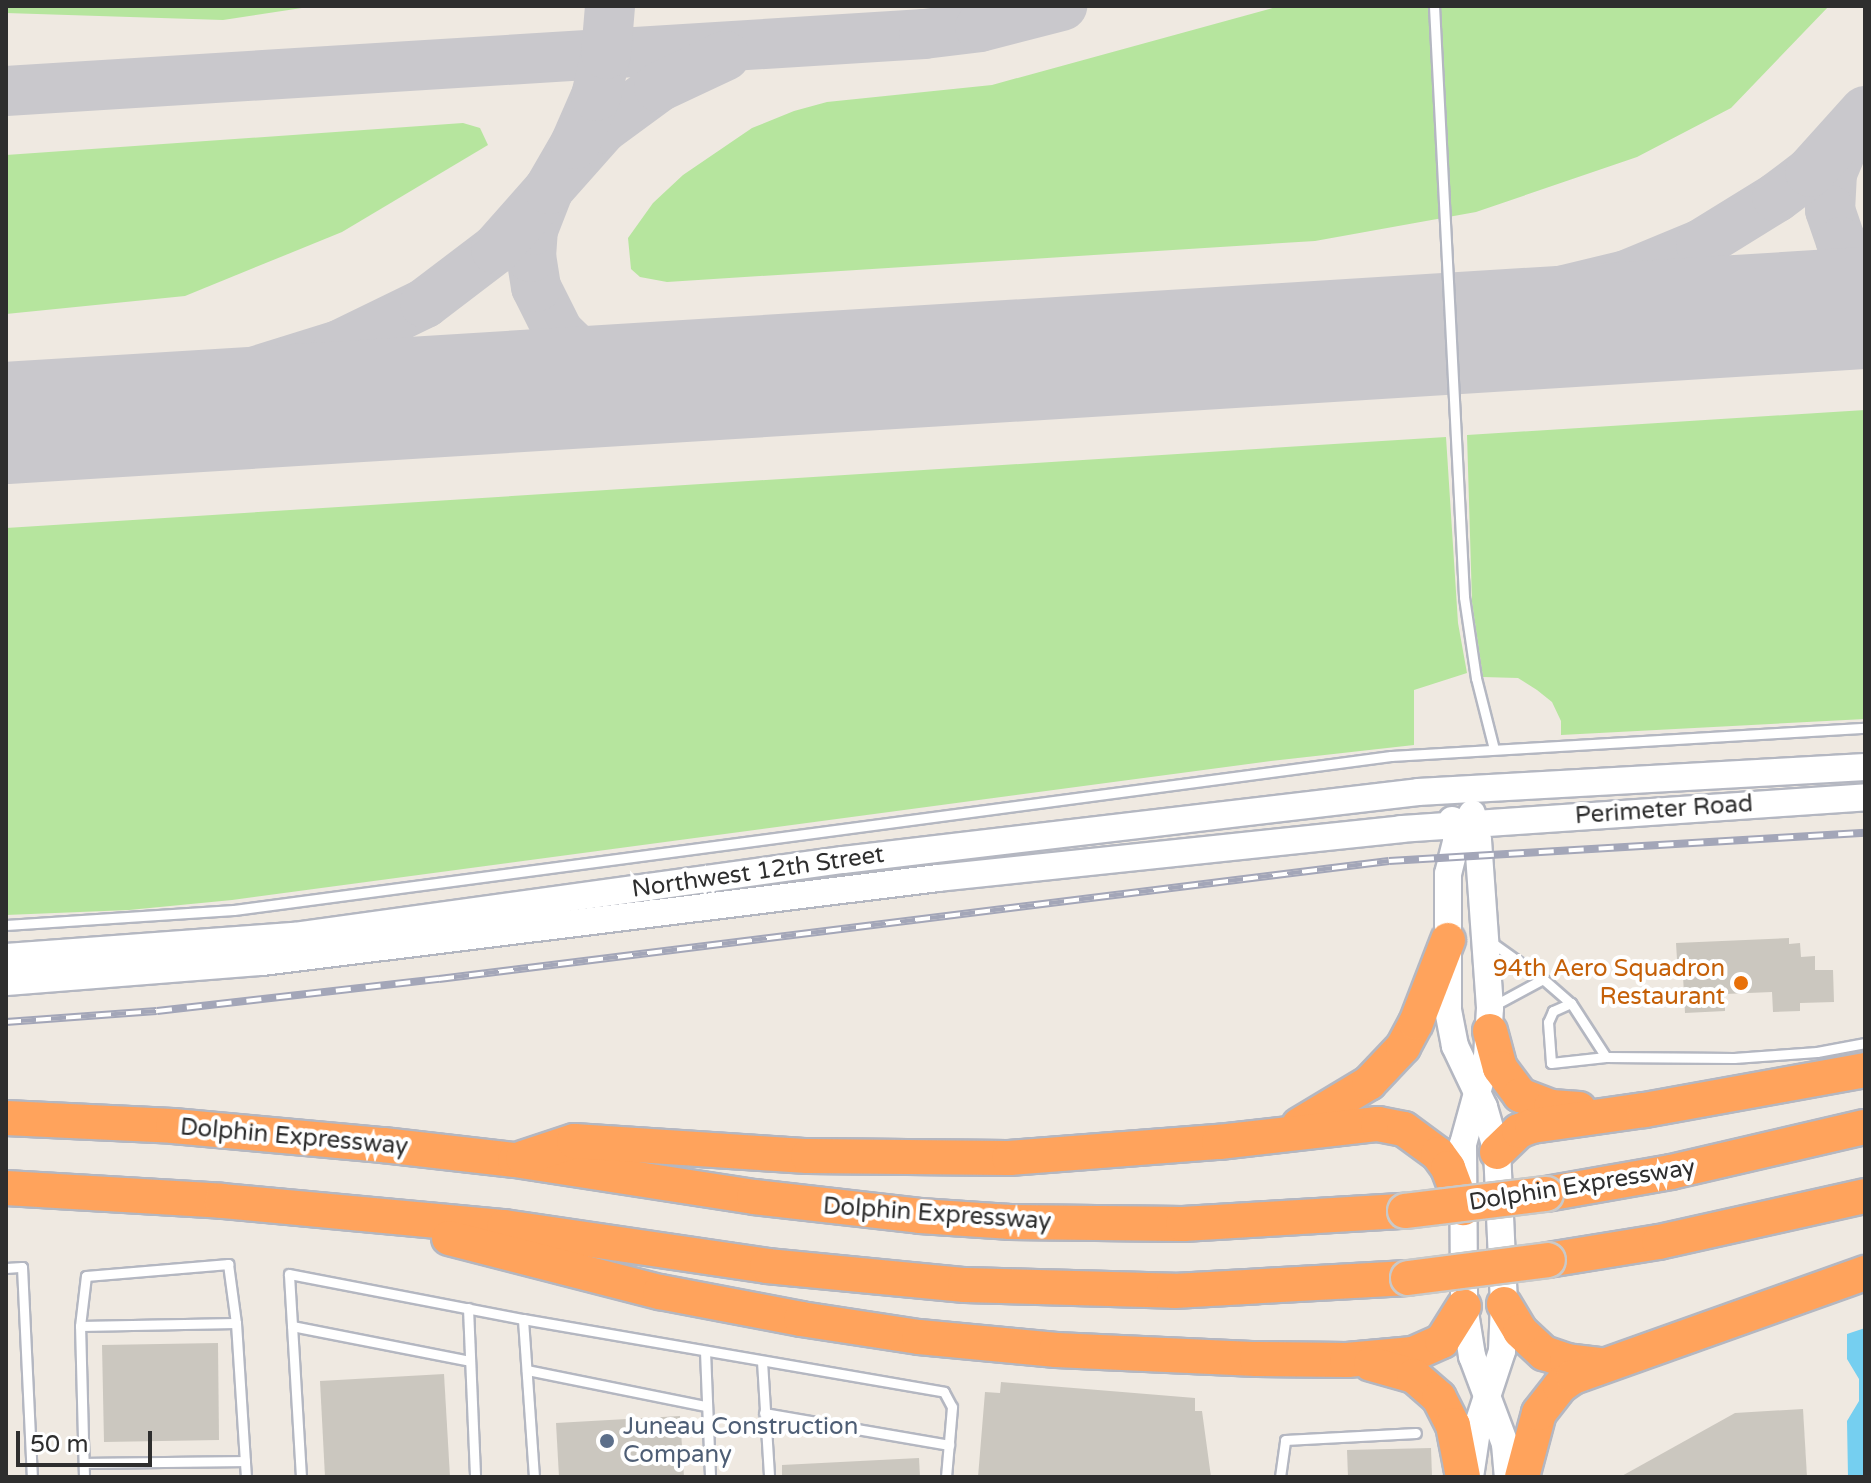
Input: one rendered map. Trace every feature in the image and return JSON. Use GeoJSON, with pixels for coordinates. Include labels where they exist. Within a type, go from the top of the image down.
{"type":"FeatureCollection","features":[{"type":"Feature","properties":{"kind":"highway"},"geometry":{"type":"LineString","coordinates":[[1276,1136],[1347,1099],[1389,1064],[1416,1023],[1448,940]]}},
{"type":"Feature","properties":{"kind":"highway"},"geometry":{"type":"LineString","coordinates":[[1490,1019],[1500,1068],[1520,1095],[1551,1107],[1572,1107],[1606,1116]]}},
{"type":"Feature","properties":{"kind":"highway"},"geometry":{"type":"LineString","coordinates":[[1497,1152],[1519,1131],[1532,1126],[1606,1116],[1865,1070]]}},
{"type":"Feature","properties":{"kind":"highway","name":"Dolphin Expressway"},"geometry":{"type":"LineString","coordinates":[[6,1118],[222,1129],[515,1160],[841,1208],[1010,1222],[1183,1224],[1405,1211],[1546,1194],[1671,1172],[1865,1127]]}},
{"type":"Feature","properties":{"kind":"highway"},"geometry":{"type":"LineString","coordinates":[[515,1160],[574,1141],[780,1155],[1009,1158],[1276,1136],[1360,1125],[1404,1129],[1438,1154],[1448,1168],[1463,1208]]}},
{"type":"Feature","properties":{"kind":"highway"},"geometry":{"type":"LineString","coordinates":[[6,1188],[222,1201],[504,1227],[783,1268],[965,1285],[1174,1291],[1408,1278],[1548,1260],[1659,1242],[1865,1196]]}},
{"type":"Feature","properties":{"kind":"highway"},"geometry":{"type":"LineString","coordinates":[[348,1213],[660,1292],[840,1326],[1056,1350],[1347,1360],[1413,1354],[1442,1341],[1464,1306]]}},
{"type":"Feature","properties":{"kind":"highway"},"geometry":{"type":"LineString","coordinates":[[1522,1477],[1539,1413],[1560,1386],[1599,1365],[1865,1273]]}},
{"type":"Feature","properties":{"kind":"highway"},"geometry":{"type":"LineString","coordinates":[[1504,1304],[1520,1331],[1544,1353],[1567,1361],[1599,1365]]}},
{"type":"Feature","properties":{"kind":"highway"},"geometry":{"type":"LineString","coordinates":[[1347,1360],[1396,1369],[1428,1386],[1439,1398],[1453,1425],[1463,1477]]}},
{"type":"Feature","properties":{"kind":"main road","name":"Perimeter Road"},"geometry":{"type":"LineString","coordinates":[[1511,786],[1865,767]]}},
{"type":"Feature","properties":{"kind":"main road","name":"Northwest 12th Street"},"geometry":{"type":"LineString","coordinates":[[6,957],[295,936],[843,860],[1418,792],[1511,786]]}},
{"type":"Feature","properties":{"kind":"main road"},"geometry":{"type":"LineString","coordinates":[[1470,1477],[1475,1439],[1502,1351],[1504,1304],[1497,1152],[1477,1090],[1452,1030],[1448,874],[1463,825],[1481,805],[1511,786]]}},
{"type":"Feature","properties":{"kind":"main road","name":"Perimeter Road"},"geometry":{"type":"LineString","coordinates":[[1463,825],[1865,797]]}},
{"type":"Feature","properties":{"kind":"main road"},"geometry":{"type":"LineString","coordinates":[[1223,815],[1283,822],[1405,809],[1463,825],[1478,840],[1490,1019],[1463,1144],[1464,1306],[1472,1356],[1489,1394],[1505,1444],[1508,1477]]}},
{"type":"Feature","properties":{"kind":"main road","name":"Northwest 12th Street"},"geometry":{"type":"LineString","coordinates":[[6,982],[262,962],[938,878],[1463,825]]}},
{"type":"Feature","properties":{"kind":"main road"},"geometry":{"type":"LineString","coordinates":[[1401,829],[1421,838],[1437,852],[1448,874]]}},
{"type":"Feature","properties":{"kind":"lane"},"geometry":{"type":"LineString","coordinates":[[1434,6],[1464,597],[1476,678],[1494,749]]}},
{"type":"Feature","properties":{"kind":"lane"},"geometry":{"type":"LineString","coordinates":[[6,925],[234,910],[1315,765],[1494,749],[1865,728]]}},
{"type":"Feature","properties":{"kind":"lane"},"geometry":{"type":"LineString","coordinates":[[1485,938],[1571,1003],[1606,1057]]}},
{"type":"Feature","properties":{"kind":"lane"},"geometry":{"type":"LineString","coordinates":[[1490,1019],[1543,979]]}},
{"type":"Feature","properties":{"kind":"lane"},"geometry":{"type":"LineString","coordinates":[[1571,1003],[1553,1011],[1548,1022],[1551,1063],[1606,1057],[1734,1058],[1817,1052],[1865,1043]]}},
{"type":"Feature","properties":{"kind":"lane"},"geometry":{"type":"LineString","coordinates":[[84,1477],[80,1326],[86,1276],[228,1264],[236,1323],[246,1477]]}},
{"type":"Feature","properties":{"kind":"lane"},"geometry":{"type":"LineString","coordinates":[[6,1268],[22,1267],[32,1477]]}},
{"type":"Feature","properties":{"kind":"lane"},"geometry":{"type":"LineString","coordinates":[[301,1477],[289,1274],[523,1319],[944,1392],[952,1407],[946,1477]]}},
{"type":"Feature","properties":{"kind":"lane"},"geometry":{"type":"LineString","coordinates":[[468,1308],[475,1477]]}},
{"type":"Feature","properties":{"kind":"lane"},"geometry":{"type":"LineString","coordinates":[[523,1319],[534,1477]]}},
{"type":"Feature","properties":{"kind":"lane"},"geometry":{"type":"LineString","coordinates":[[80,1326],[236,1323]]}},
{"type":"Feature","properties":{"kind":"lane"},"geometry":{"type":"LineString","coordinates":[[292,1326],[470,1361]]}},
{"type":"Feature","properties":{"kind":"lane"},"geometry":{"type":"LineString","coordinates":[[705,1351],[710,1477]]}},
{"type":"Feature","properties":{"kind":"lane"},"geometry":{"type":"LineString","coordinates":[[762,1361],[769,1477]]}},
{"type":"Feature","properties":{"kind":"lane"},"geometry":{"type":"LineString","coordinates":[[527,1370],[706,1406]]}},
{"type":"Feature","properties":{"kind":"lane"},"geometry":{"type":"LineString","coordinates":[[764,1413],[949,1445]]}},
{"type":"Feature","properties":{"kind":"lane"},"geometry":{"type":"LineString","coordinates":[[1280,1477],[1285,1440],[1416,1433]]}},
{"type":"Feature","properties":{"kind":"lane"},"geometry":{"type":"LineString","coordinates":[[84,1463],[245,1461]]}},
{"type":"Feature","properties":{"kind":"green space"},"geometry":{"type":"Polygon","coordinates":[[[6,6],[315,6],[223,20],[6,13],[6,6]]]}},
{"type":"Feature","properties":{"kind":"green space"},"geometry":{"type":"Polygon","coordinates":[[[1280,6],[1829,6],[1731,108],[1637,157],[1476,212],[1315,241],[667,282],[640,277],[631,269],[628,238],[653,203],[683,175],[752,128],[827,102],[992,85],[1280,6]]]}},
{"type":"Feature","properties":{"kind":"green space"},"geometry":{"type":"Polygon","coordinates":[[[463,123],[480,128],[488,145],[342,232],[185,296],[6,314],[6,155],[463,123]]]}},
{"type":"Feature","properties":{"kind":"green space"},"geometry":{"type":"Polygon","coordinates":[[[1865,410],[1865,719],[1561,735],[1561,721],[1552,702],[1537,690],[1518,678],[1483,677],[1472,602],[1467,435],[1865,410]]]}},
{"type":"Feature","properties":{"kind":"green space"},"geometry":{"type":"Polygon","coordinates":[[[1446,437],[1458,623],[1467,673],[1414,690],[1414,745],[1271,761],[232,900],[129,910],[6,915],[6,528],[1446,437]]]}},
{"type":"Feature","properties":{"kind":"water"},"geometry":{"type":"Polygon","coordinates":[[[1865,1328],[1865,1477],[1848,1477],[1847,1421],[1859,1401],[1859,1379],[1847,1359],[1847,1334],[1865,1328]]]}},
{"type":"Feature","properties":{"kind":"building"},"geometry":{"type":"Polygon","coordinates":[[[1789,938],[1789,944],[1800,943],[1801,957],[1815,956],[1815,970],[1833,970],[1834,1002],[1800,1003],[1800,1011],[1773,1012],[1772,992],[1725,994],[1725,1011],[1685,1013],[1683,976],[1678,976],[1676,943],[1789,938]]]}},
{"type":"Feature","properties":{"kind":"building"},"geometry":{"type":"Polygon","coordinates":[[[218,1343],[219,1440],[104,1442],[102,1345],[218,1343]]]}},
{"type":"Feature","properties":{"kind":"building"},"geometry":{"type":"Polygon","coordinates":[[[444,1374],[450,1477],[325,1477],[320,1381],[444,1374]]]}},
{"type":"Feature","properties":{"kind":"building"},"geometry":{"type":"Polygon","coordinates":[[[1001,1382],[1195,1398],[1195,1411],[1202,1411],[1211,1477],[978,1477],[985,1392],[1000,1393],[1001,1382]]]}},
{"type":"Feature","properties":{"kind":"building"},"geometry":{"type":"Polygon","coordinates":[[[1803,1409],[1807,1477],[1620,1477],[1735,1413],[1803,1409]]]}},
{"type":"Feature","properties":{"kind":"building"},"geometry":{"type":"Polygon","coordinates":[[[680,1416],[684,1477],[559,1477],[556,1423],[680,1416]]]}},
{"type":"Feature","properties":{"kind":"building"},"geometry":{"type":"Polygon","coordinates":[[[1431,1448],[1432,1477],[1348,1477],[1347,1450],[1431,1448]]]}},
{"type":"Feature","properties":{"kind":"building"},"geometry":{"type":"Polygon","coordinates":[[[919,1458],[920,1477],[782,1477],[782,1465],[919,1458]]]}},
{"type":"Feature","properties":{"kind":"taxiway"},"geometry":{"type":"LineString","coordinates":[[6,412],[119,399],[243,375],[339,345],[425,303],[496,249],[549,189],[575,144],[596,96],[606,54],[610,6]]}},
{"type":"Feature","properties":{"kind":"taxiway"},"geometry":{"type":"LineString","coordinates":[[6,91],[924,34],[980,27],[1062,6]]}},
{"type":"Feature","properties":{"kind":"taxiway"},"geometry":{"type":"LineString","coordinates":[[669,382],[608,369],[580,353],[559,333],[536,287],[531,257],[533,230],[549,189],[602,129],[659,87],[725,56]]}},
{"type":"Feature","properties":{"kind":"taxiway"},"geometry":{"type":"LineString","coordinates":[[1108,354],[1494,307],[1626,275],[1701,244],[1777,197],[1810,172],[1865,111]]}},
{"type":"Feature","properties":{"kind":"taxiway"},"geometry":{"type":"LineString","coordinates":[[1848,135],[1832,173],[1830,210],[1841,242],[1865,265]]}},
{"type":"Feature","properties":{"kind":"taxiway"},"geometry":{"type":"LineString","coordinates":[[1719,317],[1865,300]]}},
{"type":"Feature","properties":{"kind":"runway"},"geometry":{"type":"LineString","coordinates":[[6,423],[1865,308]]}},
{"type":"Feature","properties":{"kind":"railway"},"geometry":{"type":"LineString","coordinates":[[6,1022],[157,1011],[439,979],[1389,861],[1865,833]]}},
{"type":"Feature","properties":{"kind":"place","name":"94th Aero Squadron Restaurant"},"geometry":{"type":"Point","coordinates":[1741,983]}},
{"type":"Feature","properties":{"kind":"place","name":"Juneau Construction Company"},"geometry":{"type":"Point","coordinates":[607,1441]}}]}
